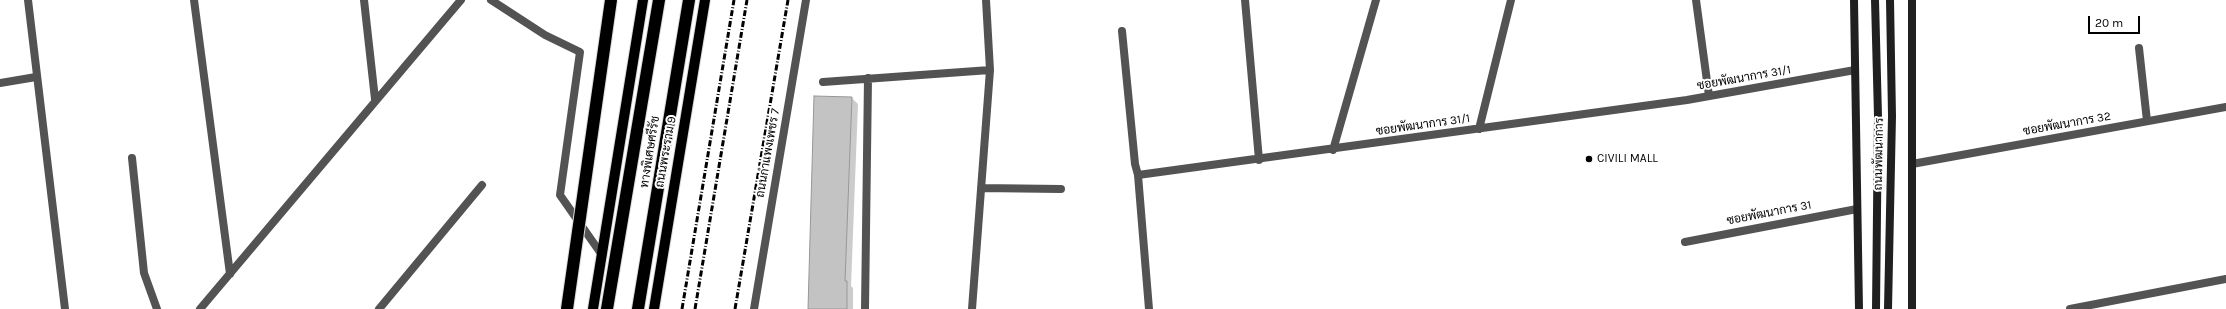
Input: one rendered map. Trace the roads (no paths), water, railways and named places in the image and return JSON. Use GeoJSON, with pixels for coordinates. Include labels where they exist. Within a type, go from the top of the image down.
{"type":"FeatureCollection","features":[{"type":"Feature","properties":{"kind":"highway"},"geometry":{"type":"LineString","coordinates":[[567,309],[611,0]]}},
{"type":"Feature","properties":{"kind":"highway","name":"ทางพิเศษศรีรัช"},"geometry":{"type":"LineString","coordinates":[[607,309],[659,0]]}},
{"type":"Feature","properties":{"kind":"highway","name":"ทางพิเศษศรีรัช"},"geometry":{"type":"LineString","coordinates":[[638,309],[689,0]]}},
{"type":"Feature","properties":{"kind":"main road"},"geometry":{"type":"LineString","coordinates":[[593,309],[643,0]]}},
{"type":"Feature","properties":{"kind":"main road","name":"ถนนพระราม 9"},"geometry":{"type":"LineString","coordinates":[[654,309],[705,0]]}},
{"type":"Feature","properties":{"kind":"main road","name":"ถนนพัฒนาการ"},"geometry":{"type":"LineString","coordinates":[[1854,0],[1859,309]]}},
{"type":"Feature","properties":{"kind":"main road","name":"ถนนพัฒนาการ"},"geometry":{"type":"LineString","coordinates":[[1875,0],[1878,116],[1876,309]]}},
{"type":"Feature","properties":{"kind":"main road","name":"ถนนพัฒนาการ"},"geometry":{"type":"LineString","coordinates":[[1888,309],[1892,116],[1890,0]]}},
{"type":"Feature","properties":{"kind":"main road"},"geometry":{"type":"LineString","coordinates":[[1912,0],[1912,309]]}},
{"type":"Feature","properties":{"kind":"street"},"geometry":{"type":"LineString","coordinates":[[28,0],[36,77],[65,309]]}},
{"type":"Feature","properties":{"kind":"street"},"geometry":{"type":"LineString","coordinates":[[194,0],[230,274]]}},
{"type":"Feature","properties":{"kind":"street"},"geometry":{"type":"LineString","coordinates":[[364,0],[375,99]]}},
{"type":"Feature","properties":{"kind":"street"},"geometry":{"type":"LineString","coordinates":[[200,309],[375,99],[461,0]]}},
{"type":"Feature","properties":{"kind":"street"},"geometry":{"type":"LineString","coordinates":[[491,0],[545,35],[580,52],[560,194],[602,255]]}},
{"type":"Feature","properties":{"kind":"street","name":"ถนนกำแพงเพชร 7"},"geometry":{"type":"LineString","coordinates":[[754,309],[806,0]]}},
{"type":"Feature","properties":{"kind":"street"},"geometry":{"type":"LineString","coordinates":[[978,309],[972,309],[990,70],[986,0]]}},
{"type":"Feature","properties":{"kind":"street"},"geometry":{"type":"LineString","coordinates":[[1245,0],[1259,160]]}},
{"type":"Feature","properties":{"kind":"street"},"geometry":{"type":"LineString","coordinates":[[1333,150],[1376,0]]}},
{"type":"Feature","properties":{"kind":"street"},"geometry":{"type":"LineString","coordinates":[[1479,129],[1511,0]]}},
{"type":"Feature","properties":{"kind":"street"},"geometry":{"type":"LineString","coordinates":[[1696,0],[1709,96]]}},
{"type":"Feature","properties":{"kind":"street"},"geometry":{"type":"LineString","coordinates":[[1122,31],[1135,164],[1138,175],[1149,309]]}},
{"type":"Feature","properties":{"kind":"street"},"geometry":{"type":"LineString","coordinates":[[2139,48],[2147,121]]}},
{"type":"Feature","properties":{"kind":"street"},"geometry":{"type":"LineString","coordinates":[[823,82],[990,70]]}},
{"type":"Feature","properties":{"kind":"street","name":"ซอยพัฒนาการ 31/1"},"geometry":{"type":"LineString","coordinates":[[1138,175],[1333,150],[1709,96],[1855,70]]}},
{"type":"Feature","properties":{"kind":"street"},"geometry":{"type":"LineString","coordinates":[[0,83],[36,77]]}},
{"type":"Feature","properties":{"kind":"street"},"geometry":{"type":"LineString","coordinates":[[865,309],[868,78]]}},
{"type":"Feature","properties":{"kind":"street","name":"ซอยพัฒนาการ 32"},"geometry":{"type":"LineString","coordinates":[[1912,164],[2226,107]]}},
{"type":"Feature","properties":{"kind":"street"},"geometry":{"type":"LineString","coordinates":[[132,158],[144,273],[157,309]]}},
{"type":"Feature","properties":{"kind":"street"},"geometry":{"type":"LineString","coordinates":[[379,309],[482,185]]}},
{"type":"Feature","properties":{"kind":"street"},"geometry":{"type":"LineString","coordinates":[[981,188],[1061,189]]}},
{"type":"Feature","properties":{"kind":"street","name":"ซอยพัฒนาการ 31"},"geometry":{"type":"LineString","coordinates":[[1685,242],[1857,209]]}},
{"type":"Feature","properties":{"kind":"street"},"geometry":{"type":"LineString","coordinates":[[2070,309],[2226,279]]}},
{"type":"Feature","properties":{"kind":"railway"},"geometry":{"type":"LineString","coordinates":[[682,309],[734,0]]}},
{"type":"Feature","properties":{"kind":"railway"},"geometry":{"type":"LineString","coordinates":[[695,309],[747,0]]}},
{"type":"Feature","properties":{"kind":"railway"},"geometry":{"type":"LineString","coordinates":[[735,309],[788,0]]}},
{"type":"Feature","properties":{"kind":"place","name":"CIVILI MALL"},"geometry":{"type":"Point","coordinates":[1589,159]}}]}
